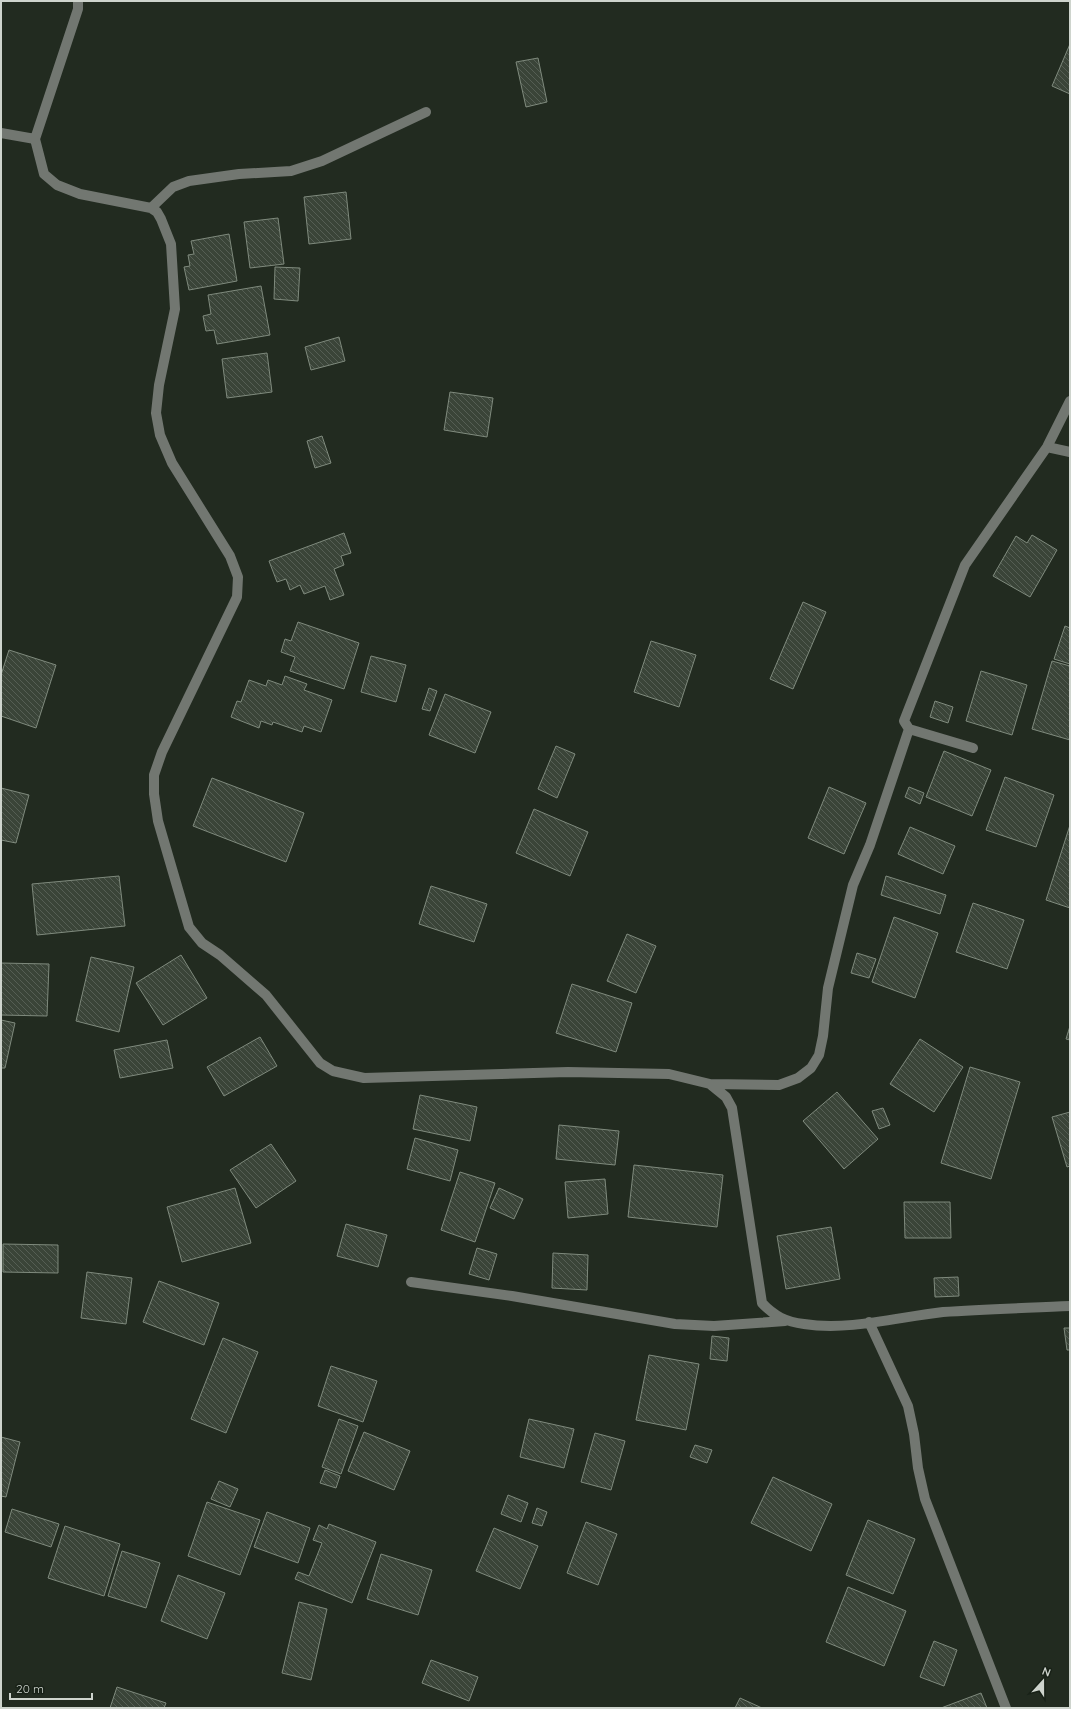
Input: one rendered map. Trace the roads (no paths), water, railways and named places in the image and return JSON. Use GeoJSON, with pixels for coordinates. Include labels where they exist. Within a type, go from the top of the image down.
{"type":"FeatureCollection","features":[{"type":"Feature","properties":{"kind":"street"},"geometry":{"type":"LineString","coordinates":[[78,1],[78,9],[35,139],[44,174],[57,185],[80,194],[151,208],[157,212],[161,219],[171,244],[175,309],[156,413],[160,435],[172,463],[230,556],[238,577],[237,597],[162,752],[154,775],[154,794],[158,821],[189,928],[202,943],[220,955],[266,995],[320,1064],[333,1071],[364,1078],[568,1072],[670,1074],[710,1084],[780,1085],[798,1078],[811,1068],[819,1056],[823,1036],[828,988],[853,885],[872,838],[909,729]]}},
{"type":"Feature","properties":{"kind":"street"},"geometry":{"type":"LineString","coordinates":[[151,208],[173,187],[189,181],[238,174],[291,171],[322,161],[426,112]]}},
{"type":"Feature","properties":{"kind":"street"},"geometry":{"type":"LineString","coordinates":[[1,133],[35,139]]}},
{"type":"Feature","properties":{"kind":"street"},"geometry":{"type":"LineString","coordinates":[[973,748],[909,729],[904,721],[965,565],[1046,447],[1070,401]]}},
{"type":"Feature","properties":{"kind":"street"},"geometry":{"type":"LineString","coordinates":[[1046,447],[1070,452]]}},
{"type":"Feature","properties":{"kind":"street"},"geometry":{"type":"LineString","coordinates":[[710,1084],[726,1097],[732,1108],[762,1303],[771,1313],[785,1320]]}},
{"type":"Feature","properties":{"kind":"street"},"geometry":{"type":"LineString","coordinates":[[411,1282],[512,1296],[675,1324],[714,1326],[785,1320],[806,1324],[846,1325],[943,1312],[1070,1306]]}},
{"type":"Feature","properties":{"kind":"street"},"geometry":{"type":"LineString","coordinates":[[869,1322],[908,1406],[914,1434],[918,1468],[926,1499],[1006,1708]]}}]}
